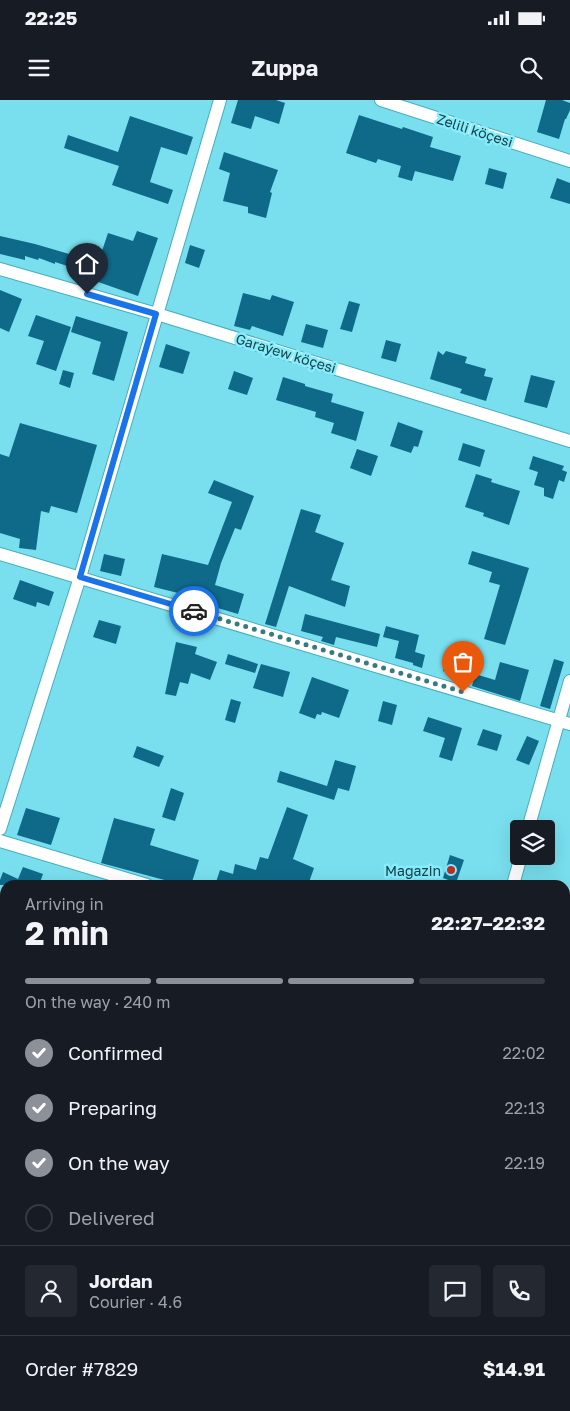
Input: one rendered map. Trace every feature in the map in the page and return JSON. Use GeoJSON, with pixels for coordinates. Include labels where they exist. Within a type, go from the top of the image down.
{"type":"FeatureCollection","features":[{"type":"Feature","properties":{"kind":"street"},"geometry":{"type":"LineString","coordinates":[[0,829],[80,577],[220,100]]}},
{"type":"Feature","properties":{"kind":"street","name":"Zelili köçesi"},"geometry":{"type":"LineString","coordinates":[[380,100],[570,161]]}},
{"type":"Feature","properties":{"kind":"street","name":"Garaýew köçesi"},"geometry":{"type":"LineString","coordinates":[[0,270],[156,314],[570,441]]}},
{"type":"Feature","properties":{"kind":"street"},"geometry":{"type":"LineString","coordinates":[[0,554],[564,722]]}},
{"type":"Feature","properties":{"kind":"street"},"geometry":{"type":"LineString","coordinates":[[531,820],[564,722],[570,681]]}},
{"type":"Feature","properties":{"kind":"street"},"geometry":{"type":"LineString","coordinates":[[0,841],[129,880]]}},
{"type":"Feature","properties":{"kind":"street"},"geometry":{"type":"LineString","coordinates":[[514,880],[519,865]]}},
{"type":"Feature","properties":{"kind":"building"},"geometry":{"type":"Polygon","coordinates":[[[238,100],[276,100],[285,103],[279,124],[255,116],[251,129],[231,123],[238,100]]]}},
{"type":"Feature","properties":{"kind":"building"},"geometry":{"type":"Polygon","coordinates":[[[546,100],[562,100],[570,103],[570,110],[559,139],[537,132],[546,100]]]}},
{"type":"Feature","properties":{"kind":"building"},"geometry":{"type":"Polygon","coordinates":[[[359,115],[433,137],[430,147],[461,156],[453,181],[415,171],[412,181],[398,177],[401,166],[378,159],[376,163],[346,153],[359,115]]]}},
{"type":"Feature","properties":{"kind":"building"},"geometry":{"type":"Polygon","coordinates":[[[130,116],[193,137],[187,155],[161,147],[150,182],[173,190],[168,204],[112,185],[119,166],[64,148],[68,135],[118,152],[130,116]]]}},
{"type":"Feature","properties":{"kind":"building"},"geometry":{"type":"Polygon","coordinates":[[[224,152],[278,170],[270,192],[272,193],[266,218],[248,213],[248,207],[223,201],[230,173],[219,169],[224,152]]]}},
{"type":"Feature","properties":{"kind":"building"},"geometry":{"type":"Polygon","coordinates":[[[489,168],[507,173],[503,189],[485,184],[489,168]]]}},
{"type":"Feature","properties":{"kind":"building"},"geometry":{"type":"Polygon","coordinates":[[[557,178],[570,183],[570,204],[550,198],[557,178]]]}},
{"type":"Feature","properties":{"kind":"building"},"geometry":{"type":"Polygon","coordinates":[[[137,231],[158,238],[138,296],[87,278],[89,273],[55,262],[55,264],[39,258],[38,260],[25,256],[25,260],[0,254],[0,236],[93,261],[96,252],[101,254],[108,233],[133,241],[137,231]]]}},
{"type":"Feature","properties":{"kind":"building"},"geometry":{"type":"Polygon","coordinates":[[[190,245],[205,250],[199,268],[185,263],[190,245]]]}},
{"type":"Feature","properties":{"kind":"building"},"geometry":{"type":"Polygon","coordinates":[[[0,290],[22,299],[9,332],[0,328],[0,290]]]}},
{"type":"Feature","properties":{"kind":"building"},"geometry":{"type":"Polygon","coordinates":[[[243,293],[270,300],[272,295],[294,302],[283,336],[252,326],[250,330],[234,326],[243,293]]]}},
{"type":"Feature","properties":{"kind":"building"},"geometry":{"type":"Polygon","coordinates":[[[349,301],[360,304],[352,332],[340,329],[349,301]]]}},
{"type":"Feature","properties":{"kind":"building"},"geometry":{"type":"Polygon","coordinates":[[[36,315],[71,327],[56,371],[36,364],[44,341],[28,336],[36,315]]]}},
{"type":"Feature","properties":{"kind":"building"},"geometry":{"type":"Polygon","coordinates":[[[76,316],[128,332],[114,381],[92,374],[101,342],[71,332],[76,316]]]}},
{"type":"Feature","properties":{"kind":"building"},"geometry":{"type":"Polygon","coordinates":[[[306,324],[328,330],[323,348],[301,342],[306,324]]]}},
{"type":"Feature","properties":{"kind":"building"},"geometry":{"type":"Polygon","coordinates":[[[386,340],[401,344],[396,362],[381,358],[386,340]]]}},
{"type":"Feature","properties":{"kind":"building"},"geometry":{"type":"Polygon","coordinates":[[[166,344],[190,352],[183,374],[159,367],[166,344]]]}},
{"type":"Feature","properties":{"kind":"building"},"geometry":{"type":"Polygon","coordinates":[[[438,351],[443,355],[446,351],[467,357],[465,363],[486,369],[484,376],[493,378],[486,401],[460,393],[462,389],[430,379],[438,351]]]}},
{"type":"Feature","properties":{"kind":"building"},"geometry":{"type":"Polygon","coordinates":[[[63,370],[74,373],[70,388],[59,384],[63,370]]]}},
{"type":"Feature","properties":{"kind":"building"},"geometry":{"type":"Polygon","coordinates":[[[234,371],[253,378],[247,395],[228,389],[234,371]]]}},
{"type":"Feature","properties":{"kind":"building"},"geometry":{"type":"Polygon","coordinates":[[[531,375],[555,381],[547,408],[524,402],[531,375]]]}},
{"type":"Feature","properties":{"kind":"building"},"geometry":{"type":"Polygon","coordinates":[[[283,377],[333,394],[331,402],[364,412],[356,441],[331,433],[334,423],[315,417],[316,412],[276,400],[283,377]]]}},
{"type":"Feature","properties":{"kind":"building"},"geometry":{"type":"Polygon","coordinates":[[[398,422],[423,431],[418,447],[414,446],[411,453],[390,446],[398,422]]]}},
{"type":"Feature","properties":{"kind":"building"},"geometry":{"type":"Polygon","coordinates":[[[20,423],[97,445],[77,513],[51,506],[49,513],[41,511],[36,550],[19,548],[20,539],[0,533],[0,454],[9,457],[20,423]]]}},
{"type":"Feature","properties":{"kind":"building"},"geometry":{"type":"Polygon","coordinates":[[[463,443],[485,450],[480,467],[458,460],[463,443]]]}},
{"type":"Feature","properties":{"kind":"building"},"geometry":{"type":"Polygon","coordinates":[[[357,449],[378,456],[371,476],[350,468],[357,449]]]}},
{"type":"Feature","properties":{"kind":"building"},"geometry":{"type":"Polygon","coordinates":[[[533,456],[564,466],[562,470],[567,472],[564,482],[559,480],[553,499],[544,496],[544,488],[534,485],[538,472],[529,469],[533,456]]]}},
{"type":"Feature","properties":{"kind":"building"},"geometry":{"type":"Polygon","coordinates":[[[476,474],[492,479],[491,482],[520,491],[509,525],[483,516],[484,513],[465,507],[476,474]]]}},
{"type":"Feature","properties":{"kind":"building"},"geometry":{"type":"Polygon","coordinates":[[[214,480],[254,496],[241,530],[235,528],[221,563],[215,585],[244,594],[238,614],[211,606],[212,604],[181,596],[182,594],[154,587],[162,554],[208,565],[232,502],[208,493],[214,480]]]}},
{"type":"Feature","properties":{"kind":"building"},"geometry":{"type":"Polygon","coordinates":[[[301,509],[321,515],[315,532],[344,543],[331,580],[350,586],[345,607],[289,586],[276,627],[265,624],[301,509]]]}},
{"type":"Feature","properties":{"kind":"building"},"geometry":{"type":"Polygon","coordinates":[[[472,551],[529,568],[505,645],[484,639],[500,585],[489,582],[492,572],[468,564],[472,551]]]}},
{"type":"Feature","properties":{"kind":"building"},"geometry":{"type":"Polygon","coordinates":[[[104,554],[125,559],[121,576],[100,571],[104,554]]]}},
{"type":"Feature","properties":{"kind":"building"},"geometry":{"type":"Polygon","coordinates":[[[20,580],[54,592],[49,606],[37,602],[36,607],[13,599],[20,580]]]}},
{"type":"Feature","properties":{"kind":"building"},"geometry":{"type":"Polygon","coordinates":[[[305,614],[380,634],[377,647],[336,637],[334,645],[321,641],[323,637],[301,631],[305,614]]]}},
{"type":"Feature","properties":{"kind":"building"},"geometry":{"type":"Polygon","coordinates":[[[99,620],[121,626],[116,644],[93,637],[99,620]]]}},
{"type":"Feature","properties":{"kind":"building"},"geometry":{"type":"Polygon","coordinates":[[[386,626],[419,635],[415,652],[425,655],[422,668],[413,665],[413,663],[395,658],[399,641],[383,637],[386,626]]]}},
{"type":"Feature","properties":{"kind":"building"},"geometry":{"type":"Polygon","coordinates":[[[176,642],[197,647],[195,654],[217,662],[210,680],[191,673],[188,684],[180,682],[176,696],[165,694],[176,642]]]}},
{"type":"Feature","properties":{"kind":"building"},"geometry":{"type":"Polygon","coordinates":[[[452,647],[474,655],[466,679],[443,671],[452,647]]]}},
{"type":"Feature","properties":{"kind":"building"},"geometry":{"type":"Polygon","coordinates":[[[228,654],[258,664],[255,673],[225,664],[228,654]]]}},
{"type":"Feature","properties":{"kind":"building"},"geometry":{"type":"Polygon","coordinates":[[[554,659],[564,662],[550,709],[540,706],[554,659]]]}},
{"type":"Feature","properties":{"kind":"building"},"geometry":{"type":"Polygon","coordinates":[[[500,662],[529,670],[520,701],[472,686],[475,674],[495,680],[500,662]]]}},
{"type":"Feature","properties":{"kind":"building"},"geometry":{"type":"Polygon","coordinates":[[[261,664],[290,672],[283,697],[253,688],[261,664]]]}},
{"type":"Feature","properties":{"kind":"building"},"geometry":{"type":"Polygon","coordinates":[[[312,677],[349,690],[339,718],[322,712],[321,715],[317,714],[315,719],[299,713],[312,677]]]}},
{"type":"Feature","properties":{"kind":"building"},"geometry":{"type":"Polygon","coordinates":[[[231,699],[241,702],[235,723],[225,720],[231,699]]]}},
{"type":"Feature","properties":{"kind":"building"},"geometry":{"type":"Polygon","coordinates":[[[383,701],[397,705],[392,725],[378,721],[383,701]]]}},
{"type":"Feature","properties":{"kind":"building"},"geometry":{"type":"Polygon","coordinates":[[[428,717],[462,728],[452,761],[439,757],[445,738],[423,731],[428,717]]]}},
{"type":"Feature","properties":{"kind":"building"},"geometry":{"type":"Polygon","coordinates":[[[483,729],[502,735],[497,751],[477,745],[483,729]]]}},
{"type":"Feature","properties":{"kind":"building"},"geometry":{"type":"Polygon","coordinates":[[[527,736],[539,741],[529,765],[516,760],[527,736]]]}},
{"type":"Feature","properties":{"kind":"building"},"geometry":{"type":"Polygon","coordinates":[[[137,746],[164,756],[159,767],[133,757],[137,746]]]}},
{"type":"Feature","properties":{"kind":"building"},"geometry":{"type":"Polygon","coordinates":[[[335,760],[356,766],[349,791],[338,788],[334,800],[277,782],[280,771],[327,786],[335,760]]]}},
{"type":"Feature","properties":{"kind":"building"},"geometry":{"type":"Polygon","coordinates":[[[171,788],[184,793],[175,821],[162,817],[171,788]]]}},
{"type":"Feature","properties":{"kind":"building"},"geometry":{"type":"Polygon","coordinates":[[[287,807],[308,815],[293,859],[314,868],[310,880],[217,880],[220,870],[233,874],[235,864],[256,870],[260,857],[268,859],[287,807]]]}},
{"type":"Feature","properties":{"kind":"building"},"geometry":{"type":"Polygon","coordinates":[[[26,808],[60,818],[51,845],[17,835],[26,808]]]}},
{"type":"Feature","properties":{"kind":"building"},"geometry":{"type":"Polygon","coordinates":[[[114,818],[155,829],[150,845],[199,860],[193,880],[164,880],[101,863],[114,818]]]}},
{"type":"Feature","properties":{"kind":"building"},"geometry":{"type":"Polygon","coordinates":[[[450,855],[464,860],[457,880],[443,878],[450,855]]]}},
{"type":"Feature","properties":{"kind":"building"},"geometry":{"type":"Polygon","coordinates":[[[23,867],[43,874],[41,880],[0,880],[3,872],[18,879],[23,867]]]}},
{"type":"Feature","properties":{"kind":"way so far"},"geometry":{"type":"LineString","coordinates":[[194,611],[463,692]]}},
{"type":"Feature","properties":{"kind":"place","name":"Magazin"},"geometry":{"type":"Point","coordinates":[451,870]}},
{"type":"Feature","properties":{"kind":"route"},"geometry":{"type":"LineString","coordinates":[[87,294],[156,314],[80,577],[194,611]]}}]}
